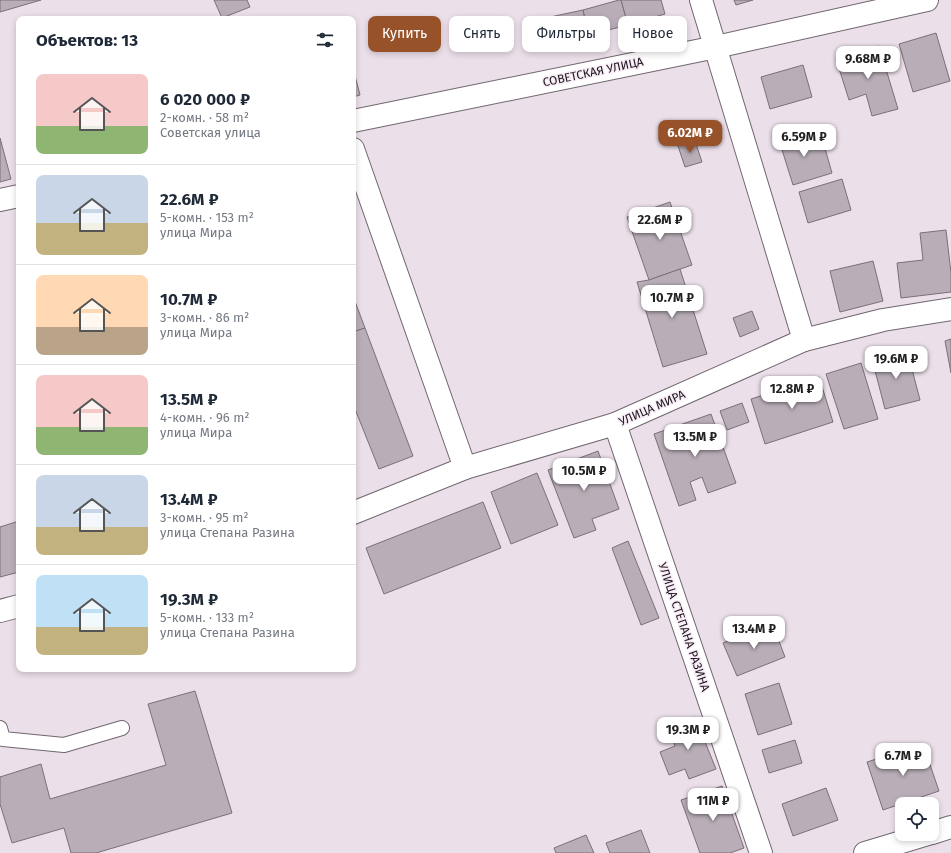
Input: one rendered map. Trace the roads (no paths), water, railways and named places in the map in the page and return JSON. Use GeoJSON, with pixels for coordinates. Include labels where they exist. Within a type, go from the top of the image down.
{"type":"FeatureCollection","features":[{"type":"Feature","properties":{"kind":"street"},"geometry":{"type":"LineString","coordinates":[[701,0],[804,340]]}},
{"type":"Feature","properties":{"kind":"street","name":"СОВЕТСКАЯ УЛИЦА"},"geometry":{"type":"LineString","coordinates":[[356,120],[716,46],[926,0]]}},
{"type":"Feature","properties":{"kind":"street"},"geometry":{"type":"LineString","coordinates":[[356,159],[465,468]]}},
{"type":"Feature","properties":{"kind":"street"},"geometry":{"type":"LineString","coordinates":[[0,200],[16,197]]}},
{"type":"Feature","properties":{"kind":"street","name":"УЛИЦА МИРА"},"geometry":{"type":"LineString","coordinates":[[356,512],[465,468],[615,424],[804,340],[883,320],[951,310]]}},
{"type":"Feature","properties":{"kind":"street","name":"УЛИЦА СТЕПАНА РАЗИНА"},"geometry":{"type":"LineString","coordinates":[[615,424],[762,853]]}},
{"type":"Feature","properties":{"kind":"street"},"geometry":{"type":"LineString","coordinates":[[0,611],[16,607]]}},
{"type":"Feature","properties":{"kind":"street"},"geometry":{"type":"LineString","coordinates":[[939,831],[951,827]]}},
{"type":"Feature","properties":{"kind":"street"},"geometry":{"type":"LineString","coordinates":[[865,853],[905,841]]}},
{"type":"Feature","properties":{"kind":"lane"},"geometry":{"type":"LineString","coordinates":[[0,728],[3,739],[64,745],[122,728]]}}]}
